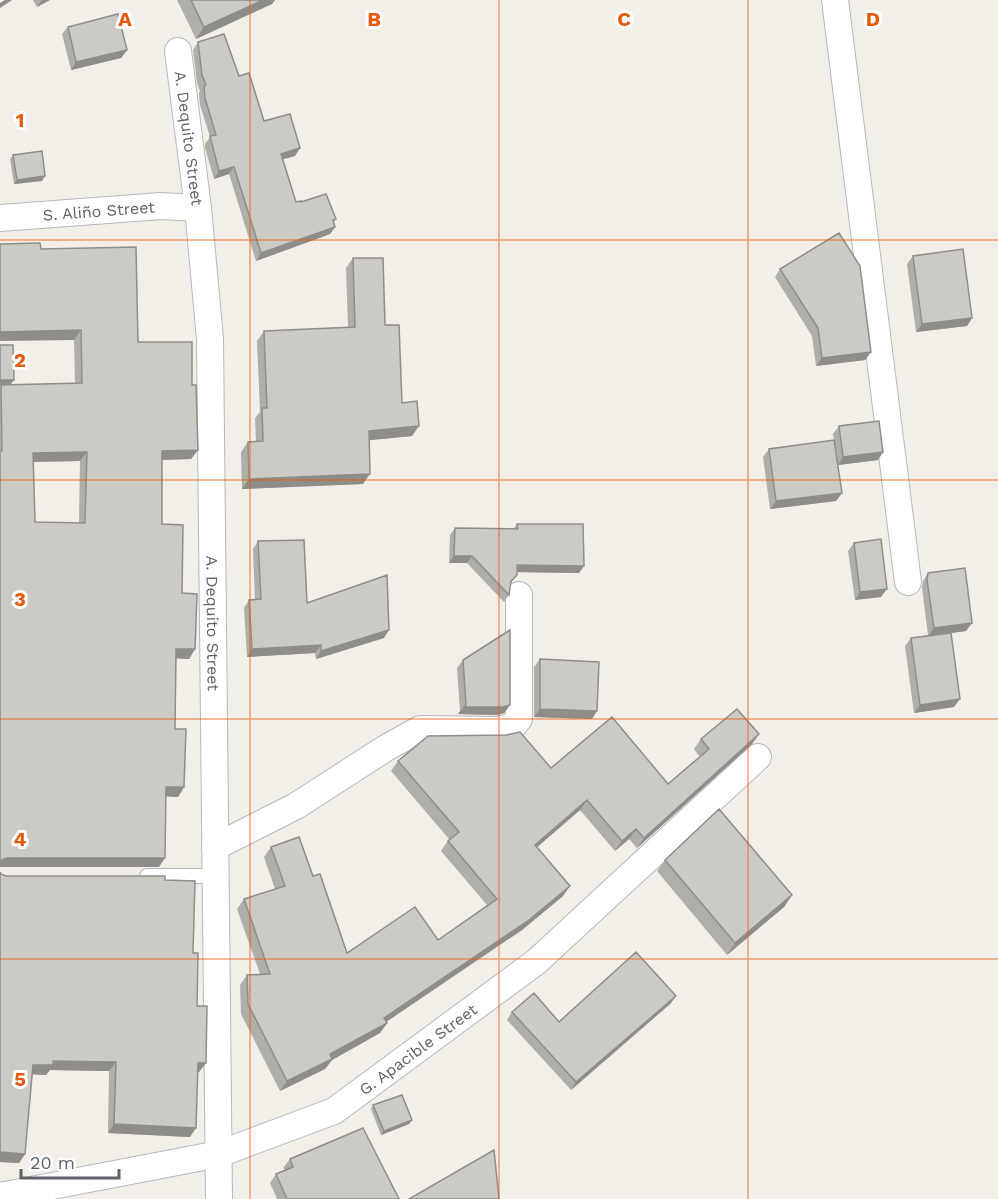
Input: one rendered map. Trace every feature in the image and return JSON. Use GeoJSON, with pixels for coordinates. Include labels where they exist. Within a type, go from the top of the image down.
{"type":"FeatureCollection","features":[{"type":"Feature","properties":{"kind":"street"},"geometry":{"type":"LineString","coordinates":[[835,0],[908,582]]}},
{"type":"Feature","properties":{"kind":"street","name":"A. Dequito Street"},"geometry":{"type":"LineString","coordinates":[[178,51],[198,208],[210,339],[219,1199]]}},
{"type":"Feature","properties":{"kind":"street","name":"S. Aliño Street"},"geometry":{"type":"LineString","coordinates":[[0,218],[161,206],[198,208]]}},
{"type":"Feature","properties":{"kind":"street"},"geometry":{"type":"LineString","coordinates":[[215,847],[296,806],[420,729],[499,730],[513,726],[519,719],[519,595]]}},
{"type":"Feature","properties":{"kind":"street","name":"G. Apacible Street"},"geometry":{"type":"LineString","coordinates":[[0,1196],[219,1154],[334,1112],[536,962],[758,757]]}},
{"type":"Feature","properties":{"kind":"lane"},"geometry":{"type":"LineString","coordinates":[[131,876],[214,876]]}},
{"type":"Feature","properties":{"kind":"building"},"geometry":{"type":"Polygon","coordinates":[[[191,0],[263,0],[204,27],[191,0]]]}},
{"type":"Feature","properties":{"kind":"building"},"geometry":{"type":"Polygon","coordinates":[[[118,14],[127,50],[76,62],[68,27],[118,14]]]}},
{"type":"Feature","properties":{"kind":"building"},"geometry":{"type":"Polygon","coordinates":[[[224,34],[239,76],[249,73],[264,121],[290,114],[300,148],[281,154],[296,202],[326,194],[336,219],[333,220],[335,227],[261,253],[234,167],[219,171],[210,136],[216,135],[205,98],[204,86],[206,85],[202,75],[198,42],[224,34]]]}},
{"type":"Feature","properties":{"kind":"building"},"geometry":{"type":"Polygon","coordinates":[[[42,151],[45,176],[17,180],[13,155],[42,151]]]}},
{"type":"Feature","properties":{"kind":"building"},"geometry":{"type":"Polygon","coordinates":[[[839,233],[860,266],[871,352],[822,358],[818,328],[780,269],[839,233]]]}},
{"type":"Feature","properties":{"kind":"building"},"geometry":{"type":"Polygon","coordinates":[[[40,243],[41,249],[136,247],[138,342],[192,342],[192,385],[196,385],[198,450],[162,451],[162,524],[183,525],[182,593],[197,594],[195,649],[176,649],[175,729],[186,729],[184,787],[166,787],[165,858],[6,858],[0,861],[1,385],[82,383],[81,330],[0,332],[0,244],[40,243]],[[87,452],[33,453],[35,522],[85,523],[87,452]]]}},
{"type":"Feature","properties":{"kind":"building"},"geometry":{"type":"Polygon","coordinates":[[[963,249],[972,318],[922,324],[913,256],[963,249]]]}},
{"type":"Feature","properties":{"kind":"building"},"geometry":{"type":"Polygon","coordinates":[[[353,258],[383,258],[385,325],[399,325],[402,403],[417,401],[419,426],[369,431],[370,474],[249,479],[248,442],[263,441],[262,408],[267,408],[264,331],[355,327],[353,258]]]}},
{"type":"Feature","properties":{"kind":"building"},"geometry":{"type":"Polygon","coordinates":[[[0,345],[13,345],[14,380],[0,380],[0,345]]]}},
{"type":"Feature","properties":{"kind":"building"},"geometry":{"type":"Polygon","coordinates":[[[879,421],[883,452],[843,457],[839,426],[879,421]]]}},
{"type":"Feature","properties":{"kind":"building"},"geometry":{"type":"Polygon","coordinates":[[[834,440],[842,493],[776,501],[769,449],[834,440]]]}},
{"type":"Feature","properties":{"kind":"building"},"geometry":{"type":"Polygon","coordinates":[[[517,524],[583,524],[584,566],[517,565],[517,575],[511,581],[509,595],[472,556],[454,556],[455,528],[518,529],[517,524]]]}},
{"type":"Feature","properties":{"kind":"building"},"geometry":{"type":"Polygon","coordinates":[[[881,539],[887,589],[860,592],[854,543],[881,539]]]}},
{"type":"Feature","properties":{"kind":"building"},"geometry":{"type":"Polygon","coordinates":[[[304,540],[307,603],[387,575],[389,630],[321,651],[321,645],[252,649],[249,600],[261,599],[258,541],[304,540]]]}},
{"type":"Feature","properties":{"kind":"building"},"geometry":{"type":"Polygon","coordinates":[[[965,568],[972,623],[934,628],[928,573],[965,568]]]}},
{"type":"Feature","properties":{"kind":"building"},"geometry":{"type":"Polygon","coordinates":[[[510,630],[510,705],[464,707],[466,705],[463,660],[510,630]]]}},
{"type":"Feature","properties":{"kind":"building"},"geometry":{"type":"Polygon","coordinates":[[[951,633],[960,699],[920,705],[911,638],[951,633]]]}},
{"type":"Feature","properties":{"kind":"building"},"geometry":{"type":"Polygon","coordinates":[[[540,659],[599,662],[597,711],[540,709],[540,659]]]}},
{"type":"Feature","properties":{"kind":"building"},"geometry":{"type":"Polygon","coordinates":[[[737,709],[759,734],[644,838],[636,829],[622,841],[587,800],[535,845],[570,886],[529,920],[384,1018],[387,1023],[330,1054],[332,1059],[287,1081],[248,1004],[247,975],[270,974],[244,899],[285,886],[271,847],[299,837],[313,876],[320,874],[347,953],[415,907],[438,940],[497,899],[448,841],[459,832],[398,761],[428,736],[506,735],[520,732],[551,768],[612,717],[668,784],[709,749],[701,739],[737,709]]]}},
{"type":"Feature","properties":{"kind":"building"},"geometry":{"type":"Polygon","coordinates":[[[719,809],[792,895],[735,943],[665,860],[719,809]]]}},
{"type":"Feature","properties":{"kind":"building"},"geometry":{"type":"Polygon","coordinates":[[[0,872],[6,876],[165,876],[165,880],[195,881],[193,953],[198,953],[197,1006],[207,1006],[206,1063],[198,1063],[196,1128],[114,1124],[116,1062],[53,1061],[53,1065],[33,1065],[25,1154],[0,1152],[0,872]]]}},
{"type":"Feature","properties":{"kind":"building"},"geometry":{"type":"Polygon","coordinates":[[[636,952],[676,996],[576,1082],[512,1012],[534,993],[559,1022],[636,952]]]}},
{"type":"Feature","properties":{"kind":"building"},"geometry":{"type":"Polygon","coordinates":[[[402,1095],[412,1120],[384,1131],[373,1105],[402,1095]]]}},
{"type":"Feature","properties":{"kind":"building"},"geometry":{"type":"Polygon","coordinates":[[[363,1128],[399,1199],[287,1199],[276,1174],[293,1167],[290,1159],[363,1128]]]}},
{"type":"Feature","properties":{"kind":"building"},"geometry":{"type":"Polygon","coordinates":[[[494,1150],[499,1199],[409,1199],[494,1150]]]}}]}
